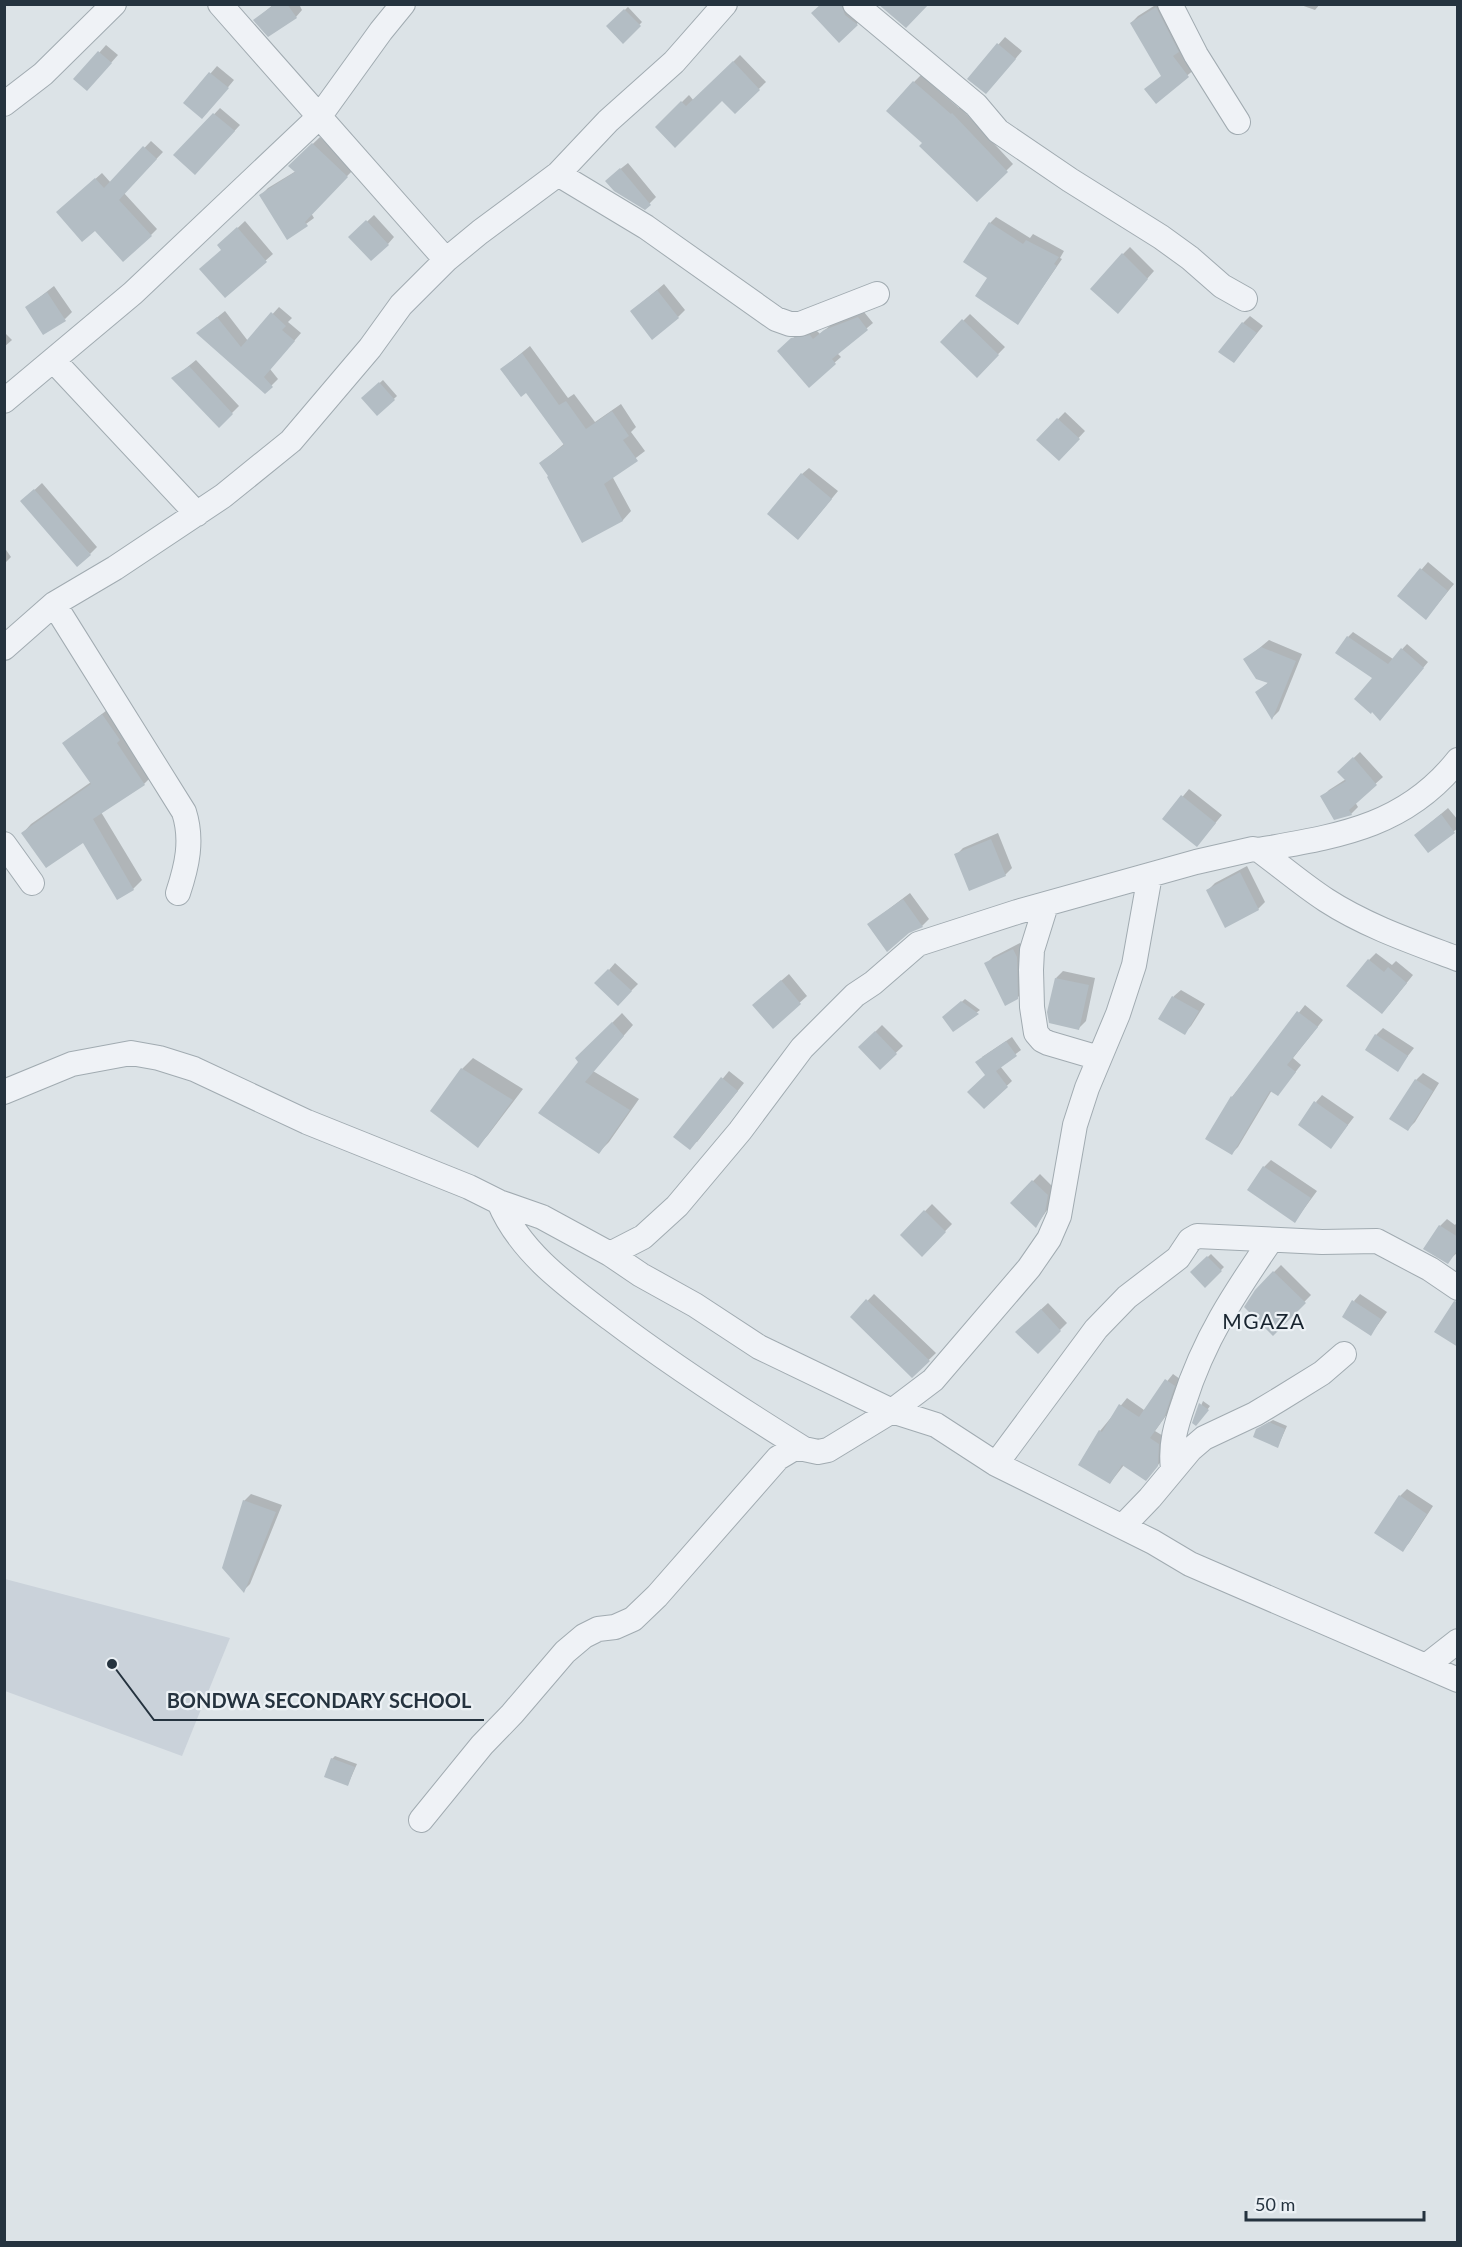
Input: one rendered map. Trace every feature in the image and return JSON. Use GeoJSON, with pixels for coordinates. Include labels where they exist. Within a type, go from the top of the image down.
{"type":"FeatureCollection","features":[{"type":"Feature","properties":{"kind":"street"},"geometry":{"type":"LineString","coordinates":[[4,104],[43,74],[114,4]]}},
{"type":"Feature","properties":{"kind":"street"},"geometry":{"type":"LineString","coordinates":[[220,4],[446,260]]}},
{"type":"Feature","properties":{"kind":"street"},"geometry":{"type":"LineString","coordinates":[[4,401],[133,293],[319,117],[404,4]]}},
{"type":"Feature","properties":{"kind":"street"},"geometry":{"type":"LineString","coordinates":[[4,648],[54,604],[197,514],[291,441],[369,348],[401,305],[446,260],[558,174],[609,121],[674,62],[725,4]]}},
{"type":"Feature","properties":{"kind":"street"},"geometry":{"type":"LineString","coordinates":[[855,4],[976,105],[999,131],[1070,180],[1161,237],[1222,286],[1245,299]]}},
{"type":"Feature","properties":{"kind":"street"},"geometry":{"type":"LineString","coordinates":[[1170,4],[1196,55],[1238,122]]}},
{"type":"Feature","properties":{"kind":"street"},"geometry":{"type":"LineString","coordinates":[[558,174],[646,227],[776,319],[790,324],[800,324],[877,294]]}},
{"type":"Feature","properties":{"kind":"street"},"geometry":{"type":"LineString","coordinates":[[54,361],[197,514]]}},
{"type":"Feature","properties":{"kind":"street"},"geometry":{"type":"LineString","coordinates":[[54,604],[184,812],[189,828],[190,843],[178,893]]}},
{"type":"Feature","properties":{"kind":"street"},"geometry":{"type":"LineString","coordinates":[[610,1254],[643,1237],[677,1206],[740,1131],[802,1048],[855,995],[873,983],[918,944],[1017,912],[1239,852],[1334,837],[1378,822],[1414,802],[1454,771]]}},
{"type":"Feature","properties":{"kind":"street"},"geometry":{"type":"LineString","coordinates":[[4,844],[32,883]]}},
{"type":"Feature","properties":{"kind":"street"},"geometry":{"type":"LineString","coordinates":[[1259,850],[1327,901],[1409,941],[1458,958]]}},
{"type":"Feature","properties":{"kind":"street"},"geometry":{"type":"LineString","coordinates":[[421,1821],[482,1744],[512,1714],[565,1652],[584,1636],[598,1629],[615,1627],[633,1619],[657,1596],[778,1458],[793,1449],[818,1452],[828,1450],[892,1411],[933,1380],[1029,1268],[1049,1239],[1059,1216],[1068,1153],[1075,1125],[1099,1058],[1118,1014],[1134,965],[1150,875]]}},
{"type":"Feature","properties":{"kind":"street"},"geometry":{"type":"LineString","coordinates":[[1046,905],[1032,950],[1032,1007],[1036,1033],[1041,1040],[1099,1058]]}},
{"type":"Feature","properties":{"kind":"street"},"geometry":{"type":"LineString","coordinates":[[4,1092],[72,1064],[131,1053],[159,1058],[194,1069],[307,1122],[469,1187],[499,1202],[542,1217],[610,1254],[759,1347],[892,1411],[936,1425],[996,1464],[1123,1527],[1191,1564],[1458,1680]]}},
{"type":"Feature","properties":{"kind":"street"},"geometry":{"type":"LineString","coordinates":[[499,1202],[519,1238],[564,1283],[652,1350],[804,1449]]}},
{"type":"Feature","properties":{"kind":"street"},"geometry":{"type":"LineString","coordinates":[[996,1464],[1096,1329],[1127,1297],[1178,1258],[1193,1238],[1211,1235],[1271,1240],[1377,1241],[1430,1269],[1458,1288]]}},
{"type":"Feature","properties":{"kind":"street"},"geometry":{"type":"LineString","coordinates":[[1173,1469],[1171,1452],[1173,1433],[1198,1360],[1230,1300],[1271,1240]]}},
{"type":"Feature","properties":{"kind":"street"},"geometry":{"type":"LineString","coordinates":[[1123,1527],[1190,1450],[1204,1438],[1255,1414],[1322,1373],[1344,1354]]}},
{"type":"Feature","properties":{"kind":"street"},"geometry":{"type":"LineString","coordinates":[[1426,1666],[1458,1641]]}},
{"type":"Feature","properties":{"kind":"shaded area"},"geometry":{"type":"Polygon","coordinates":[[[5,1579],[230,1638],[182,1756],[5,1691],[5,1579]]]}},
{"type":"Feature","properties":{"kind":"building"},"geometry":{"type":"Polygon","coordinates":[[[275,4],[287,4],[297,18],[268,37],[253,20],[275,4]]]}},
{"type":"Feature","properties":{"kind":"building"},"geometry":{"type":"Polygon","coordinates":[[[821,4],[841,4],[845,15],[858,25],[839,43],[811,13],[821,4]]]}},
{"type":"Feature","properties":{"kind":"building"},"geometry":{"type":"Polygon","coordinates":[[[878,4],[929,4],[906,28],[878,4]]]}},
{"type":"Feature","properties":{"kind":"building"},"geometry":{"type":"Polygon","coordinates":[[[1156,7],[1179,52],[1173,56],[1189,77],[1156,104],[1144,89],[1161,76],[1130,23],[1156,7]]]}},
{"type":"Feature","properties":{"kind":"building"},"geometry":{"type":"Polygon","coordinates":[[[624,9],[641,26],[623,44],[606,26],[624,9]]]}},
{"type":"Feature","properties":{"kind":"building"},"geometry":{"type":"Polygon","coordinates":[[[997,43],[1016,59],[986,94],[967,79],[997,43]]]}},
{"type":"Feature","properties":{"kind":"building"},"geometry":{"type":"Polygon","coordinates":[[[98,51],[112,63],[87,91],[73,79],[98,51]]]}},
{"type":"Feature","properties":{"kind":"building"},"geometry":{"type":"Polygon","coordinates":[[[733,61],[760,90],[735,114],[722,101],[675,148],[655,127],[681,101],[686,106],[733,61]]]}},
{"type":"Feature","properties":{"kind":"building"},"geometry":{"type":"Polygon","coordinates":[[[209,72],[229,88],[202,119],[183,103],[209,72]]]}},
{"type":"Feature","properties":{"kind":"building"},"geometry":{"type":"Polygon","coordinates":[[[913,81],[952,113],[1008,172],[977,202],[919,146],[922,143],[886,111],[913,81]]]}},
{"type":"Feature","properties":{"kind":"building"},"geometry":{"type":"Polygon","coordinates":[[[213,113],[235,131],[195,175],[173,155],[213,113]]]}},
{"type":"Feature","properties":{"kind":"building"},"geometry":{"type":"Polygon","coordinates":[[[312,143],[348,177],[305,222],[308,226],[287,240],[259,195],[295,172],[288,166],[312,143]]]}},
{"type":"Feature","properties":{"kind":"building"},"geometry":{"type":"Polygon","coordinates":[[[143,146],[157,159],[119,200],[152,236],[123,262],[95,231],[82,242],[56,212],[95,178],[104,188],[143,146]]]}},
{"type":"Feature","properties":{"kind":"building"},"geometry":{"type":"Polygon","coordinates":[[[620,168],[651,205],[645,210],[614,191],[605,181],[620,168]]]}},
{"type":"Feature","properties":{"kind":"building"},"geometry":{"type":"Polygon","coordinates":[[[366,220],[389,245],[371,261],[348,237],[366,220]]]}},
{"type":"Feature","properties":{"kind":"building"},"geometry":{"type":"Polygon","coordinates":[[[989,222],[1023,244],[1026,240],[1059,257],[1054,264],[1057,266],[1018,325],[975,296],[987,278],[963,262],[989,222]]]}},
{"type":"Feature","properties":{"kind":"building"},"geometry":{"type":"Polygon","coordinates":[[[237,227],[267,262],[225,298],[199,269],[221,250],[217,245],[237,227]]]}},
{"type":"Feature","properties":{"kind":"building"},"geometry":{"type":"Polygon","coordinates":[[[1122,253],[1148,279],[1118,314],[1090,289],[1122,253]]]}},
{"type":"Feature","properties":{"kind":"building"},"geometry":{"type":"Polygon","coordinates":[[[657,290],[679,318],[652,340],[630,311],[657,290]]]}},
{"type":"Feature","properties":{"kind":"building"},"geometry":{"type":"Polygon","coordinates":[[[47,292],[66,321],[43,335],[25,307],[47,292]]]}},
{"type":"Feature","properties":{"kind":"building"},"geometry":{"type":"Polygon","coordinates":[[[271,312],[286,326],[282,330],[295,341],[264,377],[273,387],[265,394],[196,333],[217,317],[241,347],[271,312]]]}},
{"type":"Feature","properties":{"kind":"building"},"geometry":{"type":"Polygon","coordinates":[[[858,317],[868,330],[832,359],[836,364],[809,388],[777,351],[791,338],[810,335],[813,339],[824,330],[858,317]]]}},
{"type":"Feature","properties":{"kind":"building"},"geometry":{"type":"Polygon","coordinates":[[[962,319],[999,355],[977,378],[940,342],[962,319]]]}},
{"type":"Feature","properties":{"kind":"building"},"geometry":{"type":"Polygon","coordinates":[[[1242,322],[1257,333],[1234,363],[1218,352],[1242,322]]]}},
{"type":"Feature","properties":{"kind":"building"},"geometry":{"type":"Polygon","coordinates":[[[522,353],[559,405],[566,401],[586,429],[612,411],[629,436],[623,440],[638,461],[604,484],[623,521],[582,543],[539,463],[564,445],[526,393],[521,397],[500,369],[522,353]]]}},
{"type":"Feature","properties":{"kind":"building"},"geometry":{"type":"Polygon","coordinates":[[[189,366],[233,414],[219,428],[171,378],[189,366]]]}},
{"type":"Feature","properties":{"kind":"building"},"geometry":{"type":"Polygon","coordinates":[[[379,382],[395,400],[377,416],[361,398],[379,382]]]}},
{"type":"Feature","properties":{"kind":"building"},"geometry":{"type":"Polygon","coordinates":[[[1057,418],[1080,439],[1059,461],[1036,440],[1057,418]]]}},
{"type":"Feature","properties":{"kind":"building"},"geometry":{"type":"Polygon","coordinates":[[[801,473],[832,499],[798,540],[767,514],[801,473]]]}},
{"type":"Feature","properties":{"kind":"building"},"geometry":{"type":"Polygon","coordinates":[[[34,489],[91,555],[77,567],[20,501],[34,489]]]}},
{"type":"Feature","properties":{"kind":"building"},"geometry":{"type":"Polygon","coordinates":[[[1420,568],[1448,591],[1426,620],[1397,596],[1420,568]]]}},
{"type":"Feature","properties":{"kind":"building"},"geometry":{"type":"Polygon","coordinates":[[[1347,636],[1388,664],[1401,648],[1424,668],[1380,721],[1354,699],[1372,678],[1335,653],[1347,636]]]}},
{"type":"Feature","properties":{"kind":"building"},"geometry":{"type":"Polygon","coordinates":[[[1261,647],[1296,661],[1272,720],[1255,692],[1268,683],[1256,679],[1243,659],[1261,647]]]}},
{"type":"Feature","properties":{"kind":"building"},"geometry":{"type":"Polygon","coordinates":[[[102,714],[120,740],[117,743],[145,785],[93,819],[134,890],[117,900],[83,843],[46,868],[21,833],[91,784],[62,743],[102,714]]]}},
{"type":"Feature","properties":{"kind":"building"},"geometry":{"type":"Polygon","coordinates":[[[1353,757],[1377,785],[1349,810],[1352,815],[1334,820],[1320,796],[1346,781],[1337,772],[1353,757]]]}},
{"type":"Feature","properties":{"kind":"building"},"geometry":{"type":"Polygon","coordinates":[[[1181,795],[1216,823],[1197,847],[1162,819],[1181,795]]]}},
{"type":"Feature","properties":{"kind":"building"},"geometry":{"type":"Polygon","coordinates":[[[1441,814],[1455,833],[1428,853],[1414,835],[1441,814]]]}},
{"type":"Feature","properties":{"kind":"building"},"geometry":{"type":"Polygon","coordinates":[[[991,839],[1006,876],[969,891],[954,854],[991,839]]]}},
{"type":"Feature","properties":{"kind":"building"},"geometry":{"type":"Polygon","coordinates":[[[1240,872],[1259,910],[1225,928],[1206,890],[1240,872]]]}},
{"type":"Feature","properties":{"kind":"building"},"geometry":{"type":"Polygon","coordinates":[[[903,899],[923,927],[909,933],[887,952],[867,924],[903,899]]]}},
{"type":"Feature","properties":{"kind":"building"},"geometry":{"type":"Polygon","coordinates":[[[1013,949],[1017,957],[1018,999],[1005,1006],[984,963],[1013,949]]]}},
{"type":"Feature","properties":{"kind":"building"},"geometry":{"type":"Polygon","coordinates":[[[1368,959],[1384,972],[1388,967],[1407,983],[1382,1014],[1346,986],[1368,959]]]}},
{"type":"Feature","properties":{"kind":"building"},"geometry":{"type":"Polygon","coordinates":[[[608,969],[632,991],[618,1006],[594,983],[608,969]]]}},
{"type":"Feature","properties":{"kind":"building"},"geometry":{"type":"Polygon","coordinates":[[[1055,978],[1089,985],[1079,1030],[1049,1023],[1047,1012],[1055,978]]]}},
{"type":"Feature","properties":{"kind":"building"},"geometry":{"type":"Polygon","coordinates":[[[781,980],[801,1004],[773,1029],[752,1005],[781,980]]]}},
{"type":"Feature","properties":{"kind":"building"},"geometry":{"type":"Polygon","coordinates":[[[1172,996],[1199,1011],[1185,1035],[1158,1019],[1172,996]]]}},
{"type":"Feature","properties":{"kind":"building"},"geometry":{"type":"Polygon","coordinates":[[[961,1001],[979,1014],[953,1032],[942,1017],[961,1001]]]}},
{"type":"Feature","properties":{"kind":"building"},"geometry":{"type":"Polygon","coordinates":[[[1297,1011],[1318,1027],[1287,1065],[1296,1072],[1278,1096],[1270,1091],[1232,1155],[1205,1139],[1231,1096],[1297,1011]]]}},
{"type":"Feature","properties":{"kind":"building"},"geometry":{"type":"Polygon","coordinates":[[[612,1022],[624,1036],[585,1082],[630,1110],[599,1154],[538,1113],[578,1062],[575,1058],[612,1022]]]}},
{"type":"Feature","properties":{"kind":"building"},"geometry":{"type":"Polygon","coordinates":[[[875,1031],[897,1054],[880,1070],[858,1047],[875,1031]]]}},
{"type":"Feature","properties":{"kind":"building"},"geometry":{"type":"Polygon","coordinates":[[[1375,1034],[1408,1056],[1398,1072],[1365,1050],[1375,1034]]]}},
{"type":"Feature","properties":{"kind":"building"},"geometry":{"type":"Polygon","coordinates":[[[1006,1041],[1017,1056],[996,1071],[1008,1087],[984,1109],[967,1092],[985,1075],[975,1062],[1006,1041]]]}},
{"type":"Feature","properties":{"kind":"building"},"geometry":{"type":"Polygon","coordinates":[[[461,1068],[513,1100],[478,1148],[430,1111],[461,1068]]]}},
{"type":"Feature","properties":{"kind":"building"},"geometry":{"type":"Polygon","coordinates":[[[721,1077],[738,1091],[690,1150],[673,1137],[721,1077]]]}},
{"type":"Feature","properties":{"kind":"building"},"geometry":{"type":"Polygon","coordinates":[[[1415,1079],[1433,1091],[1408,1131],[1389,1119],[1415,1079]]]}},
{"type":"Feature","properties":{"kind":"building"},"geometry":{"type":"Polygon","coordinates":[[[1314,1101],[1348,1125],[1331,1149],[1298,1125],[1314,1101]]]}},
{"type":"Feature","properties":{"kind":"building"},"geometry":{"type":"Polygon","coordinates":[[[1263,1166],[1311,1198],[1295,1223],[1247,1190],[1263,1166]]]}},
{"type":"Feature","properties":{"kind":"building"},"geometry":{"type":"Polygon","coordinates":[[[1032,1180],[1048,1195],[1045,1212],[1036,1228],[1010,1203],[1032,1180]]]}},
{"type":"Feature","properties":{"kind":"building"},"geometry":{"type":"Polygon","coordinates":[[[924,1210],[946,1232],[922,1257],[900,1235],[924,1210]]]}},
{"type":"Feature","properties":{"kind":"building"},"geometry":{"type":"Polygon","coordinates":[[[1439,1225],[1458,1237],[1458,1249],[1448,1264],[1423,1249],[1439,1225]]]}},
{"type":"Feature","properties":{"kind":"building"},"geometry":{"type":"Polygon","coordinates":[[[1207,1256],[1222,1271],[1205,1288],[1190,1272],[1207,1256]]]}},
{"type":"Feature","properties":{"kind":"building"},"geometry":{"type":"Polygon","coordinates":[[[1273,1271],[1306,1303],[1273,1336],[1244,1307],[1255,1290],[1273,1271]]]}},
{"type":"Feature","properties":{"kind":"building"},"geometry":{"type":"Polygon","coordinates":[[[866,1299],[930,1361],[912,1378],[850,1317],[866,1299]]]}},
{"type":"Feature","properties":{"kind":"building"},"geometry":{"type":"Polygon","coordinates":[[[1352,1300],[1381,1319],[1371,1336],[1342,1317],[1352,1300]]]}},
{"type":"Feature","properties":{"kind":"building"},"geometry":{"type":"Polygon","coordinates":[[[1454,1301],[1458,1302],[1458,1347],[1434,1332],[1454,1301]]]}},
{"type":"Feature","properties":{"kind":"building"},"geometry":{"type":"Polygon","coordinates":[[[1041,1309],[1061,1331],[1038,1354],[1015,1332],[1041,1309]]]}},
{"type":"Feature","properties":{"kind":"building"},"geometry":{"type":"Polygon","coordinates":[[[1165,1379],[1175,1386],[1164,1418],[1150,1438],[1159,1444],[1158,1466],[1146,1481],[1122,1465],[1110,1484],[1078,1465],[1099,1430],[1102,1432],[1119,1404],[1139,1417],[1165,1379]]]}},
{"type":"Feature","properties":{"kind":"building"},"geometry":{"type":"Polygon","coordinates":[[[1199,1403],[1209,1410],[1196,1426],[1192,1423],[1199,1403]]]}},
{"type":"Feature","properties":{"kind":"building"},"geometry":{"type":"Polygon","coordinates":[[[1269,1422],[1285,1429],[1278,1448],[1253,1437],[1256,1429],[1269,1422]]]}},
{"type":"Feature","properties":{"kind":"building"},"geometry":{"type":"Polygon","coordinates":[[[1399,1495],[1427,1514],[1403,1552],[1374,1533],[1399,1495]]]}},
{"type":"Feature","properties":{"kind":"building"},"geometry":{"type":"Polygon","coordinates":[[[243,1500],[276,1512],[244,1593],[222,1568],[243,1500]]]}},
{"type":"Feature","properties":{"kind":"building"},"geometry":{"type":"Polygon","coordinates":[[[331,1758],[355,1767],[348,1786],[324,1777],[331,1758]]]}},
{"type":"Feature","properties":{"kind":"place","name":"BONDWA SECONDARY SCHOOL"},"geometry":{"type":"Point","coordinates":[112,1664]}},
{"type":"Feature","properties":{"kind":"district","name":"MGAZA"},"geometry":{"type":"Point","coordinates":[1264,1322]}}]}
